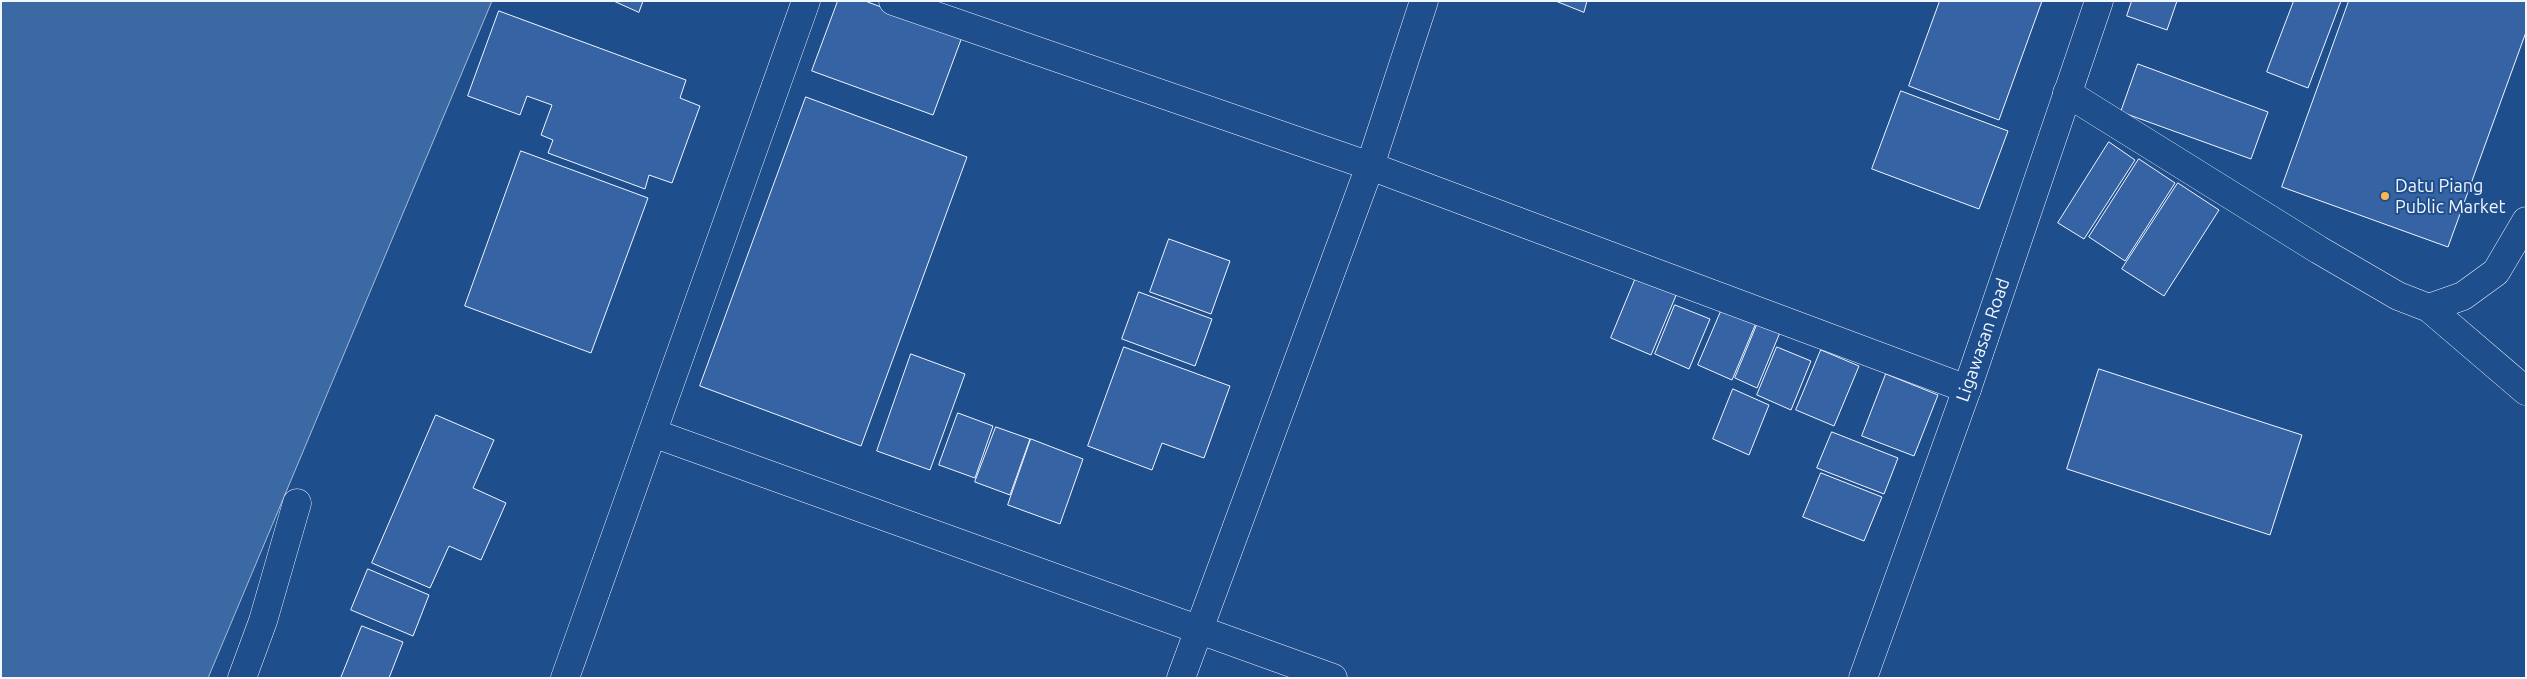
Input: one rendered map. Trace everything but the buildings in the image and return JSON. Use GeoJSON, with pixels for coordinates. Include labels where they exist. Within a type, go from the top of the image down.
{"type":"FeatureCollection","features":[{"type":"Feature","properties":{"kind":"street"},"geometry":{"type":"LineString","coordinates":[[565,678],[806,1]]}},
{"type":"Feature","properties":{"kind":"street"},"geometry":{"type":"LineString","coordinates":[[893,1],[1370,166],[1967,389]]}},
{"type":"Feature","properties":{"kind":"street"},"geometry":{"type":"LineString","coordinates":[[1181,678],[1370,166],[1424,1]]}},
{"type":"Feature","properties":{"kind":"street","name":"Ligawasan Road"},"geometry":{"type":"LineString","coordinates":[[1863,678],[1967,389],[2099,1]]}},
{"type":"Feature","properties":{"kind":"street"},"geometry":{"type":"LineString","coordinates":[[2068,94],[2319,250],[2398,296],[2429,308],[2526,391]]}},
{"type":"Feature","properties":{"kind":"street"},"geometry":{"type":"LineString","coordinates":[[2429,308],[2463,296],[2496,272],[2526,221]]}},
{"type":"Feature","properties":{"kind":"street"},"geometry":{"type":"LineString","coordinates":[[653,433],[1333,678]]}},
{"type":"Feature","properties":{"kind":"street"},"geometry":{"type":"LineString","coordinates":[[242,678],[263,621],[297,503]]}},
{"type":"Feature","properties":{"kind":"water"},"geometry":{"type":"Polygon","coordinates":[[[1,1],[492,1],[208,678],[1,678],[1,1]]]}},
{"type":"Feature","properties":{"kind":"place","name":"Datu Piang Public Market"},"geometry":{"type":"Point","coordinates":[2385,196]}}]}
